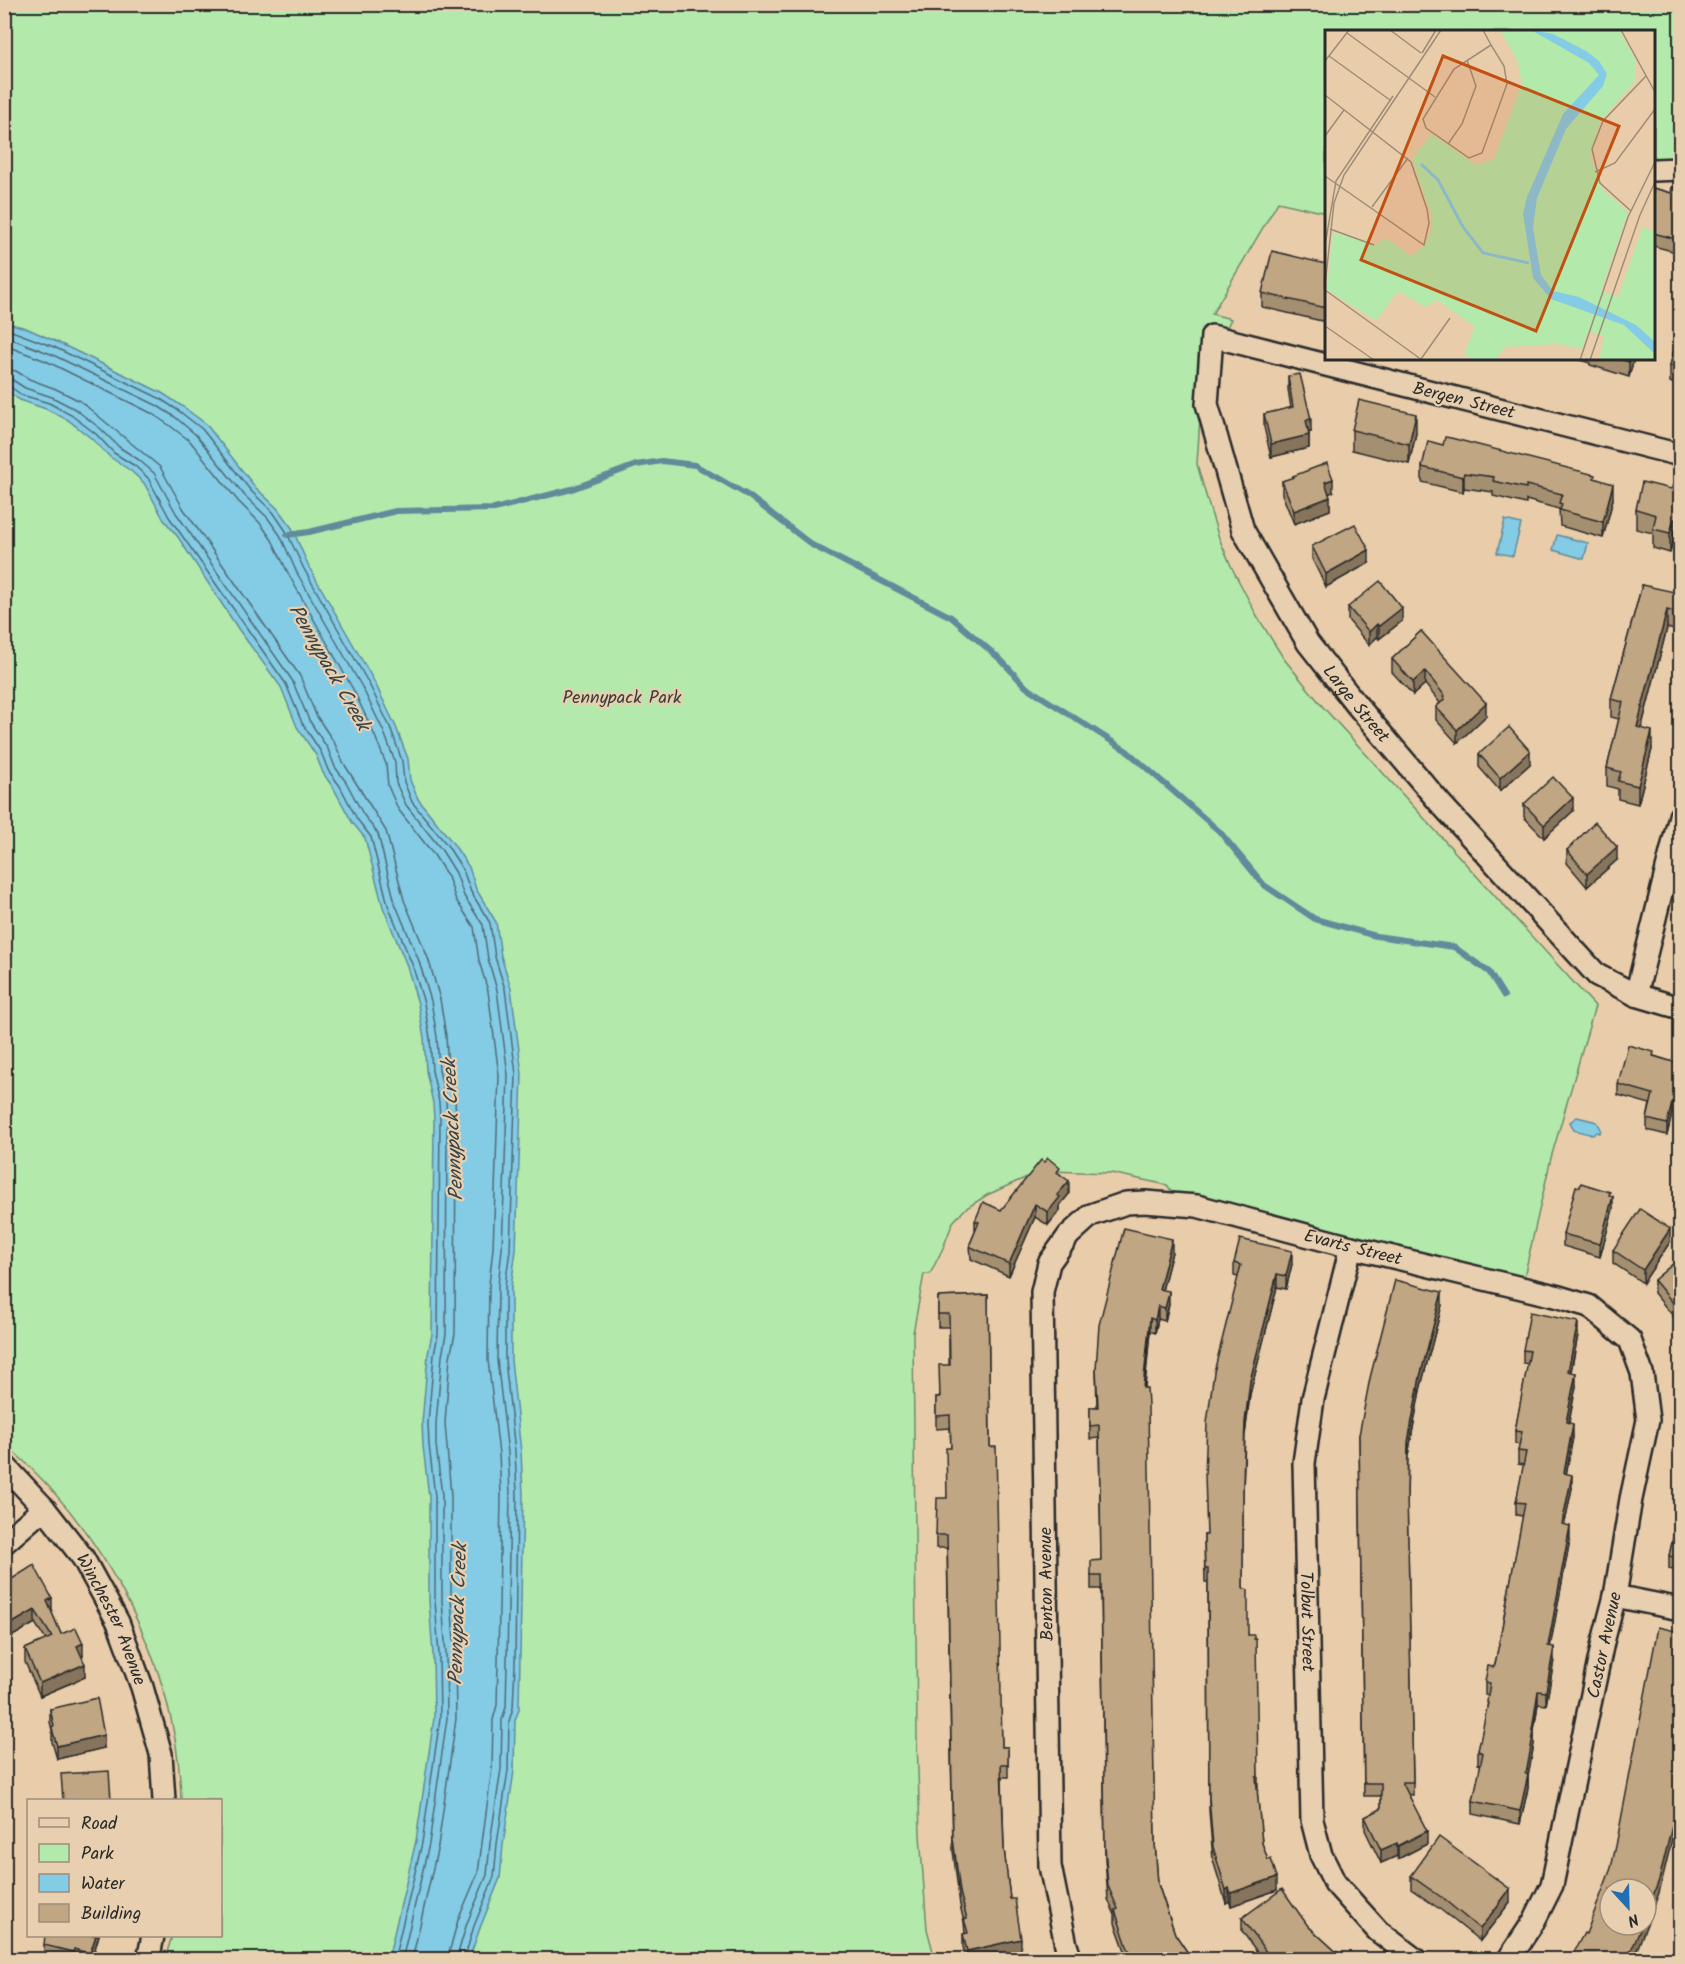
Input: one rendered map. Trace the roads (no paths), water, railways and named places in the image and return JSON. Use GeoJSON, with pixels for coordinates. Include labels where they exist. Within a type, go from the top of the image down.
{"type":"FeatureCollection","features":[{"type":"Feature","properties":{"kind":"street"},"geometry":{"type":"LineString","coordinates":[[1655,170],[1680,169]]}},
{"type":"Feature","properties":{"kind":"street","name":"Bergen Street"},"geometry":{"type":"LineString","coordinates":[[1212,336],[1680,455]]}},
{"type":"Feature","properties":{"kind":"street","name":"Large Street"},"geometry":{"type":"LineString","coordinates":[[1212,336],[1207,404],[1243,530],[1308,643],[1440,803],[1597,975],[1636,995],[1680,1008]]}},
{"type":"Feature","properties":{"kind":"street"},"geometry":{"type":"LineString","coordinates":[[1636,995],[1680,816]]}},
{"type":"Feature","properties":{"kind":"street","name":"Evarts Street"},"geometry":{"type":"LineString","coordinates":[[1085,1220],[1091,1215],[1126,1203],[1197,1206],[1351,1247],[1559,1297],[1589,1306],[1616,1327]]}},
{"type":"Feature","properties":{"kind":"street","name":"Benton Avenue"},"geometry":{"type":"LineString","coordinates":[[1071,1959],[1050,1866],[1042,1292],[1049,1263],[1069,1235],[1085,1220]]}},
{"type":"Feature","properties":{"kind":"street","name":"Tolbut Street"},"geometry":{"type":"LineString","coordinates":[[1351,1247],[1313,1399],[1304,1463],[1312,1820],[1321,1855],[1335,1883],[1378,1931],[1416,1959]]}},
{"type":"Feature","properties":{"kind":"street","name":"Castor Avenue"},"geometry":{"type":"LineString","coordinates":[[1508,1959],[1533,1921],[1552,1885],[1603,1642],[1615,1596],[1631,1499],[1648,1420],[1642,1373],[1630,1340],[1616,1327]]}},
{"type":"Feature","properties":{"kind":"street","name":"Winchester Avenue"},"geometry":{"type":"LineString","coordinates":[[4,1465],[44,1508],[83,1558],[118,1622],[142,1687],[161,1754],[164,1799]]}},
{"type":"Feature","properties":{"kind":"street"},"geometry":{"type":"LineString","coordinates":[[4,1543],[44,1508]]}},
{"type":"Feature","properties":{"kind":"street"},"geometry":{"type":"LineString","coordinates":[[1615,1596],[1680,1609]]}},
{"type":"Feature","properties":{"kind":"street"},"geometry":{"type":"LineString","coordinates":[[148,1959],[153,1937]]}},
{"type":"Feature","properties":{"kind":"water","name":"Pennypack Creek"},"geometry":{"type":"Polygon","coordinates":[[[4,322],[26,328],[57,342],[162,393],[182,406],[206,424],[255,487],[277,508],[292,528],[309,567],[374,681],[408,759],[410,780],[418,799],[469,867],[476,889],[496,922],[501,956],[511,988],[522,1074],[516,1250],[511,1287],[511,1360],[523,1494],[519,1709],[515,1721],[514,1771],[500,1878],[469,1959],[388,1959],[416,1841],[434,1718],[429,1601],[429,1497],[422,1423],[432,1334],[434,1120],[418,1004],[407,966],[383,907],[365,838],[352,822],[323,773],[316,755],[297,727],[281,687],[164,520],[144,483],[68,420],[20,400],[5,390],[4,322]]]}},
{"type":"Feature","properties":{"kind":"water"},"geometry":{"type":"Polygon","coordinates":[[[1505,520],[1521,524],[1513,556],[1497,553],[1505,520]]]}},
{"type":"Feature","properties":{"kind":"water"},"geometry":{"type":"Polygon","coordinates":[[[1557,535],[1588,543],[1584,559],[1553,550],[1557,535]]]}},
{"type":"Feature","properties":{"kind":"water"},"geometry":{"type":"Polygon","coordinates":[[[1577,1117],[1597,1122],[1601,1129],[1600,1133],[1593,1135],[1574,1130],[1570,1122],[1577,1117]]]}},
{"type":"Feature","properties":{"kind":"waterway"},"geometry":{"type":"LineString","coordinates":[[287,535],[309,532],[396,511],[494,509],[572,489],[636,465],[662,461],[695,465],[749,496],[812,545],[951,617],[1001,660],[1026,687],[1127,751],[1219,831],[1264,885],[1315,919],[1376,936],[1454,947],[1489,972],[1504,996]]}},
{"type":"Feature","properties":{"kind":"park label","name":"Pennypack Park"},"geometry":{"type":"Point","coordinates":[622,697]}}]}
